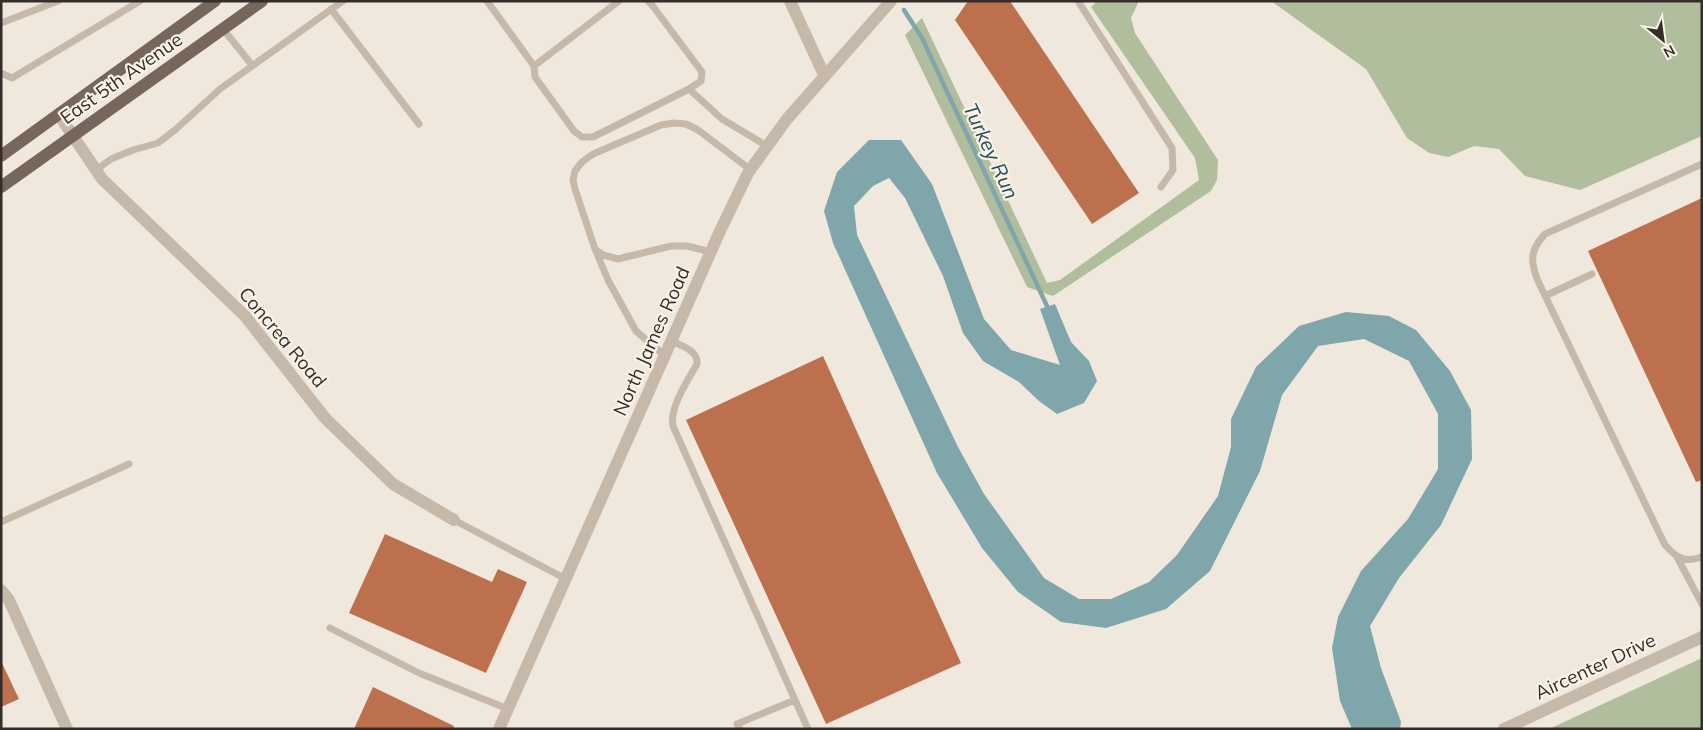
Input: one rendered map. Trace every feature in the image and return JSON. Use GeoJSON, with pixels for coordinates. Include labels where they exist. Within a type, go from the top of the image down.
{"type":"FeatureCollection","features":[{"type":"Feature","properties":{"kind":"main road","name":"East 5th Avenue"},"geometry":{"type":"LineString","coordinates":[[1,156],[216,1]]}},
{"type":"Feature","properties":{"kind":"main road","name":"East 5th Avenue"},"geometry":{"type":"LineString","coordinates":[[1,187],[262,1]]}},
{"type":"Feature","properties":{"kind":"street"},"geometry":{"type":"LineString","coordinates":[[790,1],[824,75]]}},
{"type":"Feature","properties":{"kind":"street","name":"North James Road"},"geometry":{"type":"LineString","coordinates":[[499,729],[711,252],[751,170],[786,119],[891,1]]}},
{"type":"Feature","properties":{"kind":"street","name":"Concrea Road"},"geometry":{"type":"LineString","coordinates":[[58,115],[102,179],[245,316],[332,425],[393,484],[454,520]]}},
{"type":"Feature","properties":{"kind":"street"},"geometry":{"type":"LineString","coordinates":[[1,590],[9,600],[67,729]]}},
{"type":"Feature","properties":{"kind":"street","name":"Aircenter Drive"},"geometry":{"type":"LineString","coordinates":[[1504,729],[1702,637]]}},
{"type":"Feature","properties":{"kind":"lane"},"geometry":{"type":"LineString","coordinates":[[1,23],[58,1]]}},
{"type":"Feature","properties":{"kind":"lane"},"geometry":{"type":"LineString","coordinates":[[1,73],[12,78],[140,1]]}},
{"type":"Feature","properties":{"kind":"lane"},"geometry":{"type":"LineString","coordinates":[[487,1],[534,66],[535,77],[540,85],[574,131],[582,137],[593,136],[701,81],[702,72],[648,1]]}},
{"type":"Feature","properties":{"kind":"lane"},"geometry":{"type":"LineString","coordinates":[[534,66],[619,1]]}},
{"type":"Feature","properties":{"kind":"lane"},"geometry":{"type":"LineString","coordinates":[[1078,1],[1172,148],[1173,170],[1161,187]]}},
{"type":"Feature","properties":{"kind":"lane"},"geometry":{"type":"LineString","coordinates":[[96,170],[112,159],[133,150],[158,143],[220,89],[342,2]]}},
{"type":"Feature","properties":{"kind":"lane"},"geometry":{"type":"LineString","coordinates":[[331,9],[419,124]]}},
{"type":"Feature","properties":{"kind":"lane"},"geometry":{"type":"LineString","coordinates":[[223,29],[252,66]]}},
{"type":"Feature","properties":{"kind":"lane"},"geometry":{"type":"LineString","coordinates":[[688,89],[722,118],[767,146]]}},
{"type":"Feature","properties":{"kind":"lane"},"geometry":{"type":"LineString","coordinates":[[665,356],[636,331],[608,280],[595,249],[573,180],[575,171],[582,162],[593,154],[661,125],[680,124],[686,124],[698,130],[751,170]]}},
{"type":"Feature","properties":{"kind":"lane"},"geometry":{"type":"LineString","coordinates":[[1702,164],[1545,234],[1535,245],[1532,265],[1545,296],[1665,545],[1677,557],[1702,604]]}},
{"type":"Feature","properties":{"kind":"lane"},"geometry":{"type":"LineString","coordinates":[[595,249],[603,255],[618,259],[671,246],[686,246],[711,252]]}},
{"type":"Feature","properties":{"kind":"lane"},"geometry":{"type":"LineString","coordinates":[[1545,296],[1592,274]]}},
{"type":"Feature","properties":{"kind":"lane"},"geometry":{"type":"LineString","coordinates":[[671,341],[691,351],[697,358],[697,364],[676,406],[672,421],[808,729]]}},
{"type":"Feature","properties":{"kind":"lane"},"geometry":{"type":"LineString","coordinates":[[1,522],[129,464]]}},
{"type":"Feature","properties":{"kind":"lane"},"geometry":{"type":"LineString","coordinates":[[454,520],[566,579]]}},
{"type":"Feature","properties":{"kind":"lane"},"geometry":{"type":"LineString","coordinates":[[1677,557],[1693,560],[1702,558]]}},
{"type":"Feature","properties":{"kind":"lane"},"geometry":{"type":"LineString","coordinates":[[330,628],[419,673],[508,709]]}},
{"type":"Feature","properties":{"kind":"lane"},"geometry":{"type":"LineString","coordinates":[[740,729],[738,724],[795,700]]}},
{"type":"Feature","properties":{"kind":"green space"},"geometry":{"type":"Polygon","coordinates":[[[1097,1],[1139,1],[1131,18],[1135,33],[1218,160],[1217,180],[1211,191],[1053,296],[1027,287],[905,35],[922,18],[1047,283],[1060,280],[1199,180],[1195,158],[1091,7],[1097,1]]]}},
{"type":"Feature","properties":{"kind":"green space"},"geometry":{"type":"Polygon","coordinates":[[[1271,1],[1702,1],[1702,136],[1580,190],[1525,176],[1499,149],[1474,146],[1448,157],[1429,153],[1407,138],[1366,69],[1271,1]]]}},
{"type":"Feature","properties":{"kind":"green space"},"geometry":{"type":"Polygon","coordinates":[[[1702,658],[1702,729],[1549,729],[1702,658]]]}},
{"type":"Feature","properties":{"kind":"water"},"geometry":{"type":"Polygon","coordinates":[[[869,140],[901,140],[932,184],[984,319],[1011,350],[1060,365],[1040,309],[1055,304],[1071,342],[1089,361],[1097,381],[1084,403],[1057,414],[1039,401],[1019,382],[983,361],[963,333],[943,276],[905,198],[889,178],[873,186],[854,206],[857,235],[958,447],[984,494],[1044,578],[1079,599],[1111,599],[1149,582],[1177,555],[1218,496],[1231,447],[1231,419],[1256,367],[1299,326],[1346,312],[1389,316],[1416,330],[1450,371],[1471,410],[1472,459],[1441,525],[1399,578],[1370,626],[1381,668],[1401,722],[1400,729],[1352,729],[1340,701],[1332,648],[1338,617],[1361,571],[1408,519],[1438,469],[1438,414],[1409,361],[1364,339],[1318,346],[1282,395],[1260,471],[1210,571],[1166,609],[1106,628],[1061,622],[1018,592],[982,548],[937,473],[833,243],[824,211],[837,172],[869,140]]]}},
{"type":"Feature","properties":{"kind":"building"},"geometry":{"type":"Polygon","coordinates":[[[968,1],[1010,1],[1139,193],[1092,224],[955,20],[968,1]]]}},
{"type":"Feature","properties":{"kind":"building"},"geometry":{"type":"Polygon","coordinates":[[[1702,198],[1702,480],[1696,482],[1588,251],[1702,198]]]}},
{"type":"Feature","properties":{"kind":"building"},"geometry":{"type":"Polygon","coordinates":[[[823,356],[961,663],[826,724],[686,420],[823,356]]]}},
{"type":"Feature","properties":{"kind":"building"},"geometry":{"type":"Polygon","coordinates":[[[385,534],[492,582],[498,569],[527,582],[486,673],[349,613],[385,534]]]}},
{"type":"Feature","properties":{"kind":"building"},"geometry":{"type":"Polygon","coordinates":[[[1,661],[19,699],[1,707],[1,661]]]}},
{"type":"Feature","properties":{"kind":"building"},"geometry":{"type":"Polygon","coordinates":[[[373,687],[454,726],[453,729],[354,729],[373,687]]]}},
{"type":"Feature","properties":{"kind":"waterway","name":"Turkey Run"},"geometry":{"type":"LineString","coordinates":[[904,10],[922,38],[1047,306]]}}]}
